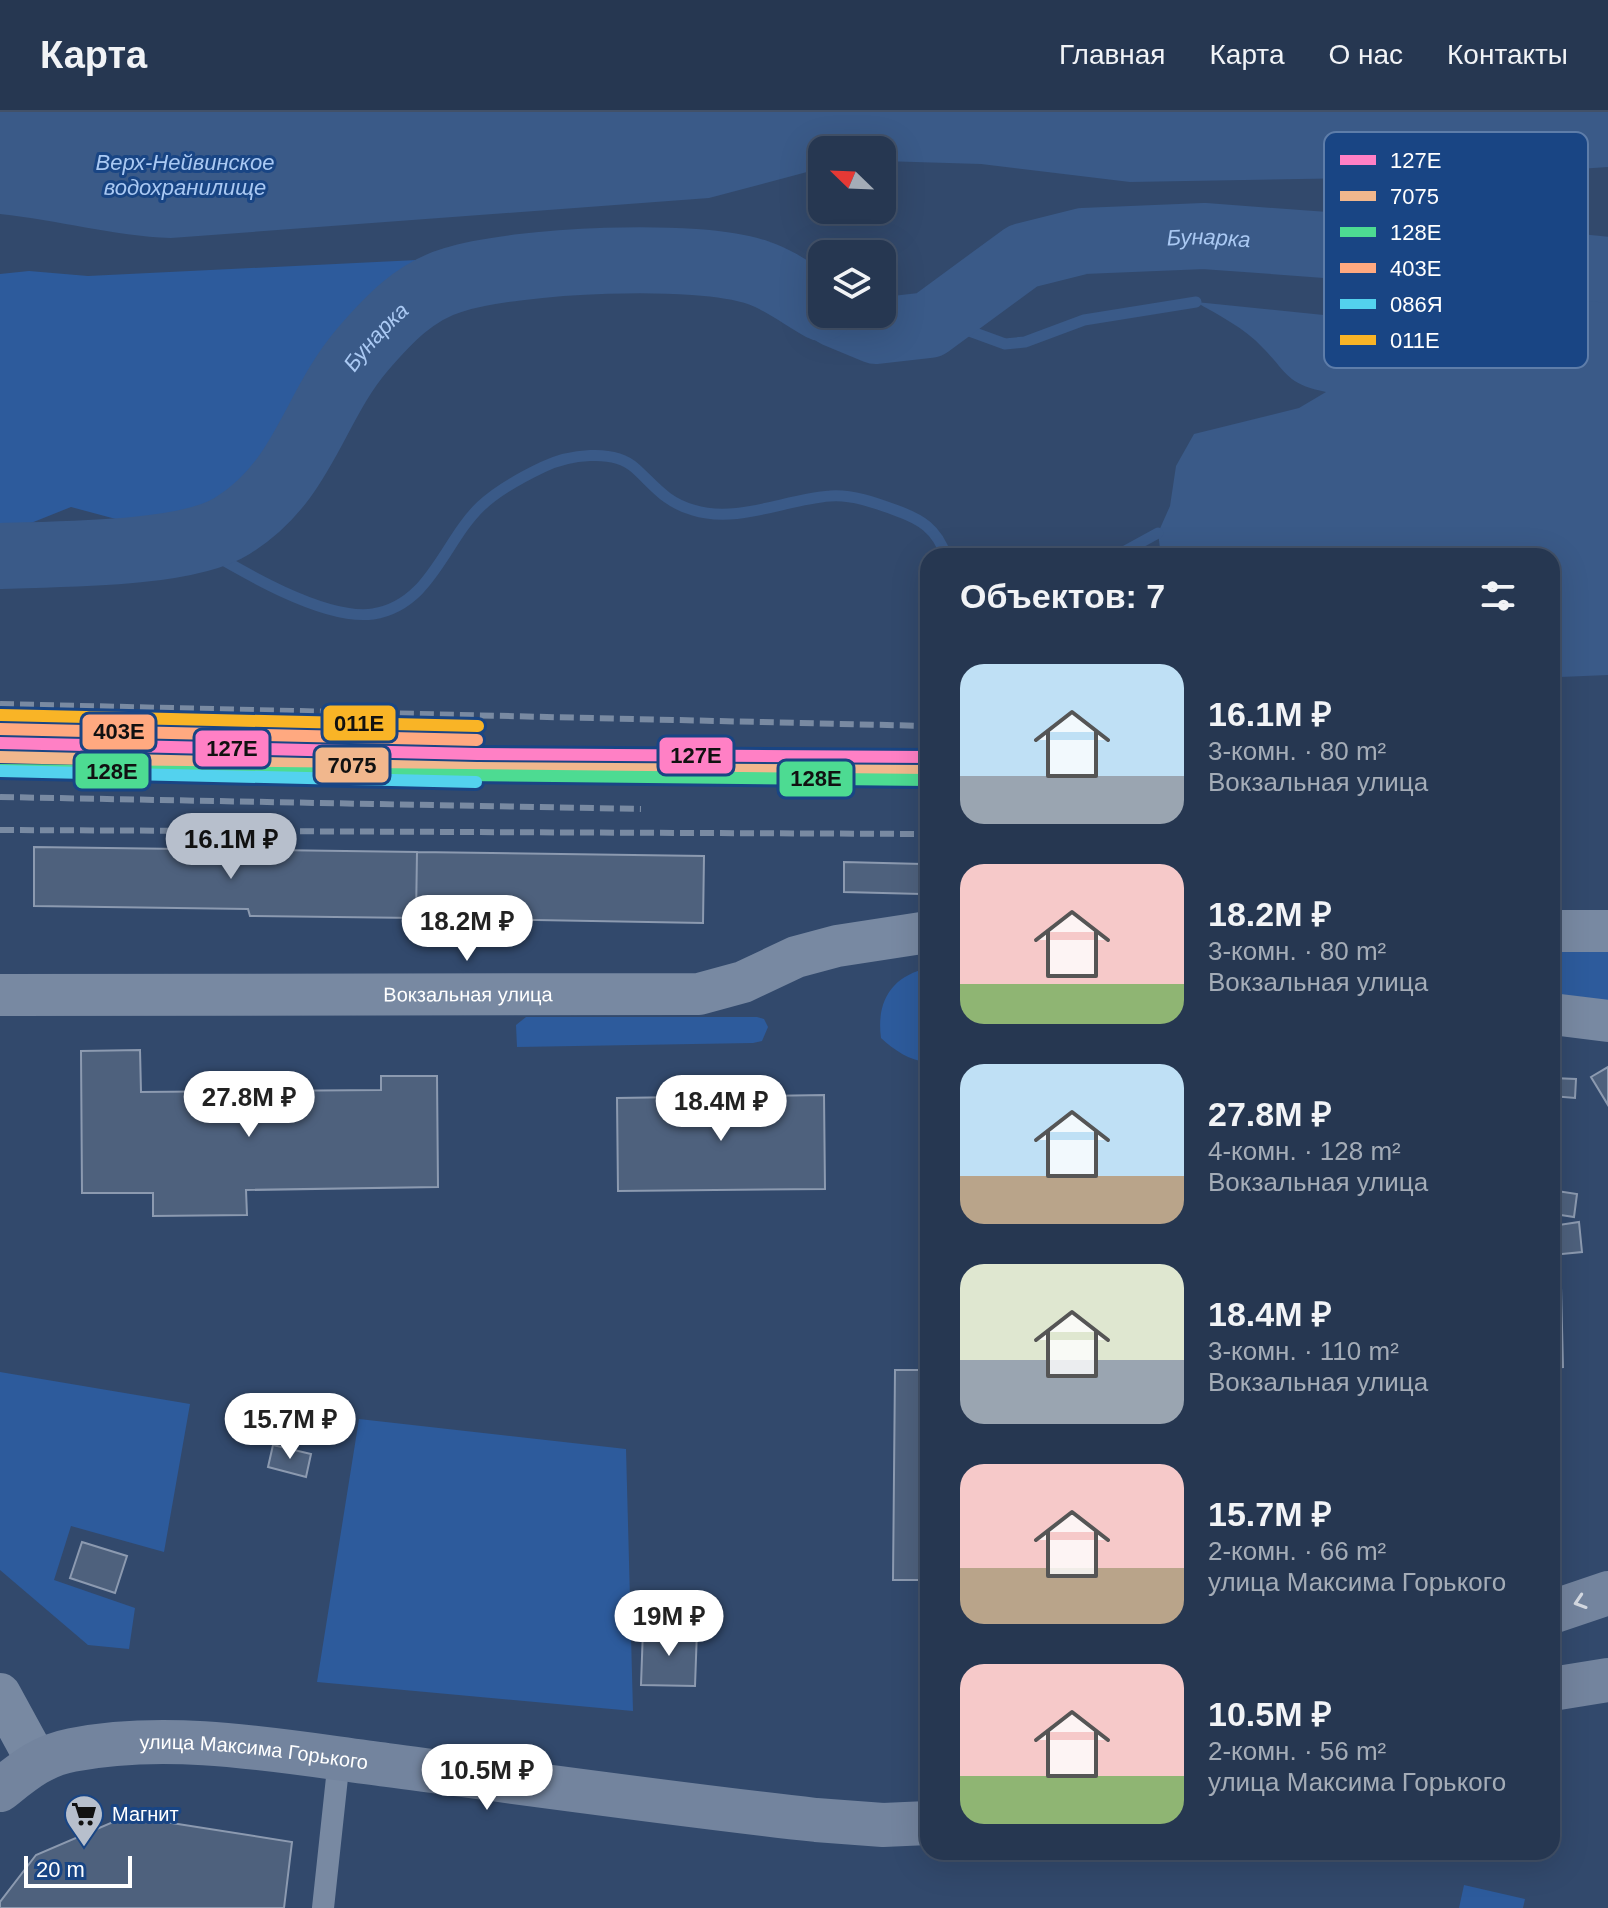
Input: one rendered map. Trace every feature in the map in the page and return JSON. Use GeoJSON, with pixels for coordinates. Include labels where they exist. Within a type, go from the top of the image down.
{"type":"FeatureCollection","features":[{"type":"Feature","properties":{"kind":"street"},"geometry":{"type":"LineString","coordinates":[[1560,931],[1608,931]]}},
{"type":"Feature","properties":{"kind":"street","name":"Вокзальная улица"},"geometry":{"type":"LineString","coordinates":[[0,995],[699,994],[743,982],[796,957],[837,946],[920,933]]}},
{"type":"Feature","properties":{"kind":"street"},"geometry":{"type":"LineString","coordinates":[[1560,1015],[1608,1021]]}},
{"type":"Feature","properties":{"kind":"street"},"geometry":{"type":"LineString","coordinates":[[1560,1609],[1608,1593]]}},
{"type":"Feature","properties":{"kind":"street"},"geometry":{"type":"LineString","coordinates":[[1560,1688],[1608,1680]]}},
{"type":"Feature","properties":{"kind":"street"},"geometry":{"type":"LineString","coordinates":[[0,1694],[36,1760],[0,1790]]}},
{"type":"Feature","properties":{"kind":"street","name":"улица Максима Горького"},"geometry":{"type":"LineString","coordinates":[[36,1760],[71,1750],[153,1743],[339,1759],[816,1820],[883,1825],[920,1823]]}},
{"type":"Feature","properties":{"kind":"lane"},"geometry":{"type":"LineString","coordinates":[[323,1908],[339,1759]]}},
{"type":"Feature","properties":{"kind":"shaded area"},"geometry":{"type":"Polygon","coordinates":[[[417,260],[367,310],[316,378],[285,441],[234,496],[214,507],[127,522],[71,507],[11,531],[0,529],[0,274],[29,271],[88,276],[417,260]]]}},
{"type":"Feature","properties":{"kind":"shaded area"},"geometry":{"type":"Polygon","coordinates":[[[1608,947],[1608,1005],[1560,1000],[1560,948],[1608,947]]]}},
{"type":"Feature","properties":{"kind":"shaded area"},"geometry":{"type":"Polygon","coordinates":[[[920,970],[920,1061],[891,1047],[881,1038],[880,1025],[889,992],[920,970]]]}},
{"type":"Feature","properties":{"kind":"shaded area"},"geometry":{"type":"Polygon","coordinates":[[[526,1017],[757,1017],[764,1019],[768,1027],[762,1041],[753,1043],[517,1047],[516,1025],[526,1017]]]}},
{"type":"Feature","properties":{"kind":"shaded area"},"geometry":{"type":"Polygon","coordinates":[[[0,1372],[190,1404],[164,1552],[71,1526],[54,1580],[135,1608],[129,1649],[88,1645],[0,1570],[0,1372]]]}},
{"type":"Feature","properties":{"kind":"shaded area"},"geometry":{"type":"Polygon","coordinates":[[[359,1419],[626,1449],[633,1711],[317,1682],[359,1419]]]}},
{"type":"Feature","properties":{"kind":"shaded area"},"geometry":{"type":"Polygon","coordinates":[[[1464,1885],[1525,1899],[1523,1908],[1459,1908],[1464,1885]]]}},
{"type":"Feature","properties":{"kind":"water","name":"Верх-Нейвинское водохранилище"},"geometry":{"type":"Polygon","coordinates":[[[0,112],[1608,112],[1608,167],[1588,168],[1588,132],[1324,132],[1324,179],[1130,182],[981,164],[896,161],[896,136],[808,136],[808,172],[709,198],[171,238],[0,214],[0,112]]]}},
{"type":"Feature","properties":{"kind":"water"},"geometry":{"type":"Polygon","coordinates":[[[1608,263],[1608,675],[1560,677],[1560,548],[1160,548],[1158,533],[1170,506],[1176,466],[1194,434],[1299,408],[1326,392],[1296,382],[1248,334],[1196,302],[1324,315],[1324,368],[1588,368],[1588,284],[1608,263]]]}},
{"type":"Feature","properties":{"kind":"building"},"geometry":{"type":"Polygon","coordinates":[[[34,847],[417,852],[416,918],[250,916],[248,909],[34,906],[34,847]]]}},
{"type":"Feature","properties":{"kind":"building"},"geometry":{"type":"Polygon","coordinates":[[[417,852],[704,856],[703,923],[416,918],[417,852]]]}},
{"type":"Feature","properties":{"kind":"building"},"geometry":{"type":"Polygon","coordinates":[[[844,862],[920,864],[920,894],[844,892],[844,862]]]}},
{"type":"Feature","properties":{"kind":"building"},"geometry":{"type":"Polygon","coordinates":[[[140,1050],[141,1092],[381,1090],[381,1076],[437,1076],[438,1187],[246,1190],[247,1215],[153,1216],[153,1193],[82,1193],[81,1051],[140,1050]]]}},
{"type":"Feature","properties":{"kind":"building"},"geometry":{"type":"Polygon","coordinates":[[[1608,1067],[1608,1105],[1591,1077],[1608,1067]]]}},
{"type":"Feature","properties":{"kind":"building"},"geometry":{"type":"Polygon","coordinates":[[[1560,1078],[1576,1079],[1575,1098],[1560,1097],[1560,1078]]]}},
{"type":"Feature","properties":{"kind":"building"},"geometry":{"type":"Polygon","coordinates":[[[824,1095],[825,1189],[618,1191],[617,1098],[824,1095]]]}},
{"type":"Feature","properties":{"kind":"building"},"geometry":{"type":"Polygon","coordinates":[[[1560,1191],[1577,1194],[1574,1217],[1560,1215],[1560,1191]]]}},
{"type":"Feature","properties":{"kind":"building"},"geometry":{"type":"Polygon","coordinates":[[[1579,1222],[1582,1252],[1560,1254],[1560,1225],[1579,1222]]]}},
{"type":"Feature","properties":{"kind":"building"},"geometry":{"type":"Polygon","coordinates":[[[1560,1287],[1563,1367],[1560,1367],[1560,1287]]]}},
{"type":"Feature","properties":{"kind":"building"},"geometry":{"type":"Polygon","coordinates":[[[895,1370],[920,1370],[920,1580],[893,1580],[895,1370]]]}},
{"type":"Feature","properties":{"kind":"building"},"geometry":{"type":"Polygon","coordinates":[[[273,1445],[311,1454],[306,1477],[268,1467],[273,1445]]]}},
{"type":"Feature","properties":{"kind":"building"},"geometry":{"type":"Polygon","coordinates":[[[82,1542],[127,1556],[115,1593],[70,1578],[82,1542]]]}},
{"type":"Feature","properties":{"kind":"building"},"geometry":{"type":"Polygon","coordinates":[[[643,1629],[697,1630],[695,1686],[641,1685],[643,1629]]]}},
{"type":"Feature","properties":{"kind":"building"},"geometry":{"type":"Polygon","coordinates":[[[127,1816],[292,1842],[284,1908],[0,1908],[0,1902],[36,1855],[127,1816]]]}},
{"type":"Feature","properties":{"kind":"waterway","name":"Бунарка"},"geometry":{"type":"LineString","coordinates":[[869,328],[876,331],[929,325],[1023,256],[1083,241],[1204,236],[1324,245]]}},
{"type":"Feature","properties":{"kind":"waterway","name":"Бунарка"},"geometry":{"type":"LineString","coordinates":[[0,556],[153,548],[211,536],[232,526],[276,488],[306,443],[346,371],[372,338],[414,299],[453,280],[518,267],[561,263],[694,262],[759,273],[808,299]]}},
{"type":"Feature","properties":{"kind":"waterway","name":"Бунарка"},"geometry":{"type":"LineString","coordinates":[[1588,268],[1608,270]]}},
{"type":"Feature","properties":{"kind":"waterway"},"geometry":{"type":"LineString","coordinates":[[929,325],[953,325],[1005,344],[1025,342],[1084,320],[1196,302]]}},
{"type":"Feature","properties":{"kind":"waterway"},"geometry":{"type":"LineString","coordinates":[[194,543],[305,601],[353,614],[373,614],[393,608],[423,585],[468,520],[495,495],[553,463],[577,457],[603,456],[626,462],[661,493],[693,510],[710,514],[744,513],[813,498],[846,496],[872,502],[920,521],[933,532],[942,548]]}},
{"type":"Feature","properties":{"kind":"waterway"},"geometry":{"type":"LineString","coordinates":[[1131,548],[1158,533]]}},
{"type":"Feature","properties":{"kind":"railway"},"geometry":{"type":"LineString","coordinates":[[0,704],[920,726]]}},
{"type":"Feature","properties":{"kind":"railway"},"geometry":{"type":"LineString","coordinates":[[0,797],[641,809]]}},
{"type":"Feature","properties":{"kind":"railway"},"geometry":{"type":"LineString","coordinates":[[0,830],[920,834]]}},
{"type":"Feature","properties":{"kind":"transit line","name":"011Е"},"geometry":{"type":"LineString","coordinates":[[1,715],[478,726]]}},
{"type":"Feature","properties":{"kind":"transit line","name":"403Е"},"geometry":{"type":"LineString","coordinates":[[0,729],[477,740]]}},
{"type":"Feature","properties":{"kind":"transit line","name":"127Е"},"geometry":{"type":"LineString","coordinates":[[0,743],[477,754],[920,757]]}},
{"type":"Feature","properties":{"kind":"transit line","name":"7075"},"geometry":{"type":"LineString","coordinates":[[0,757],[477,768],[920,771]]}},
{"type":"Feature","properties":{"kind":"transit line","name":"128Е"},"geometry":{"type":"LineString","coordinates":[[0,770],[920,780]]}},
{"type":"Feature","properties":{"kind":"transit line","name":"086Я"},"geometry":{"type":"LineString","coordinates":[[0,771],[476,782]]}},
{"type":"Feature","properties":{"kind":"place","name":"Магнит"},"geometry":{"type":"Point","coordinates":[84,1848]}}]}
